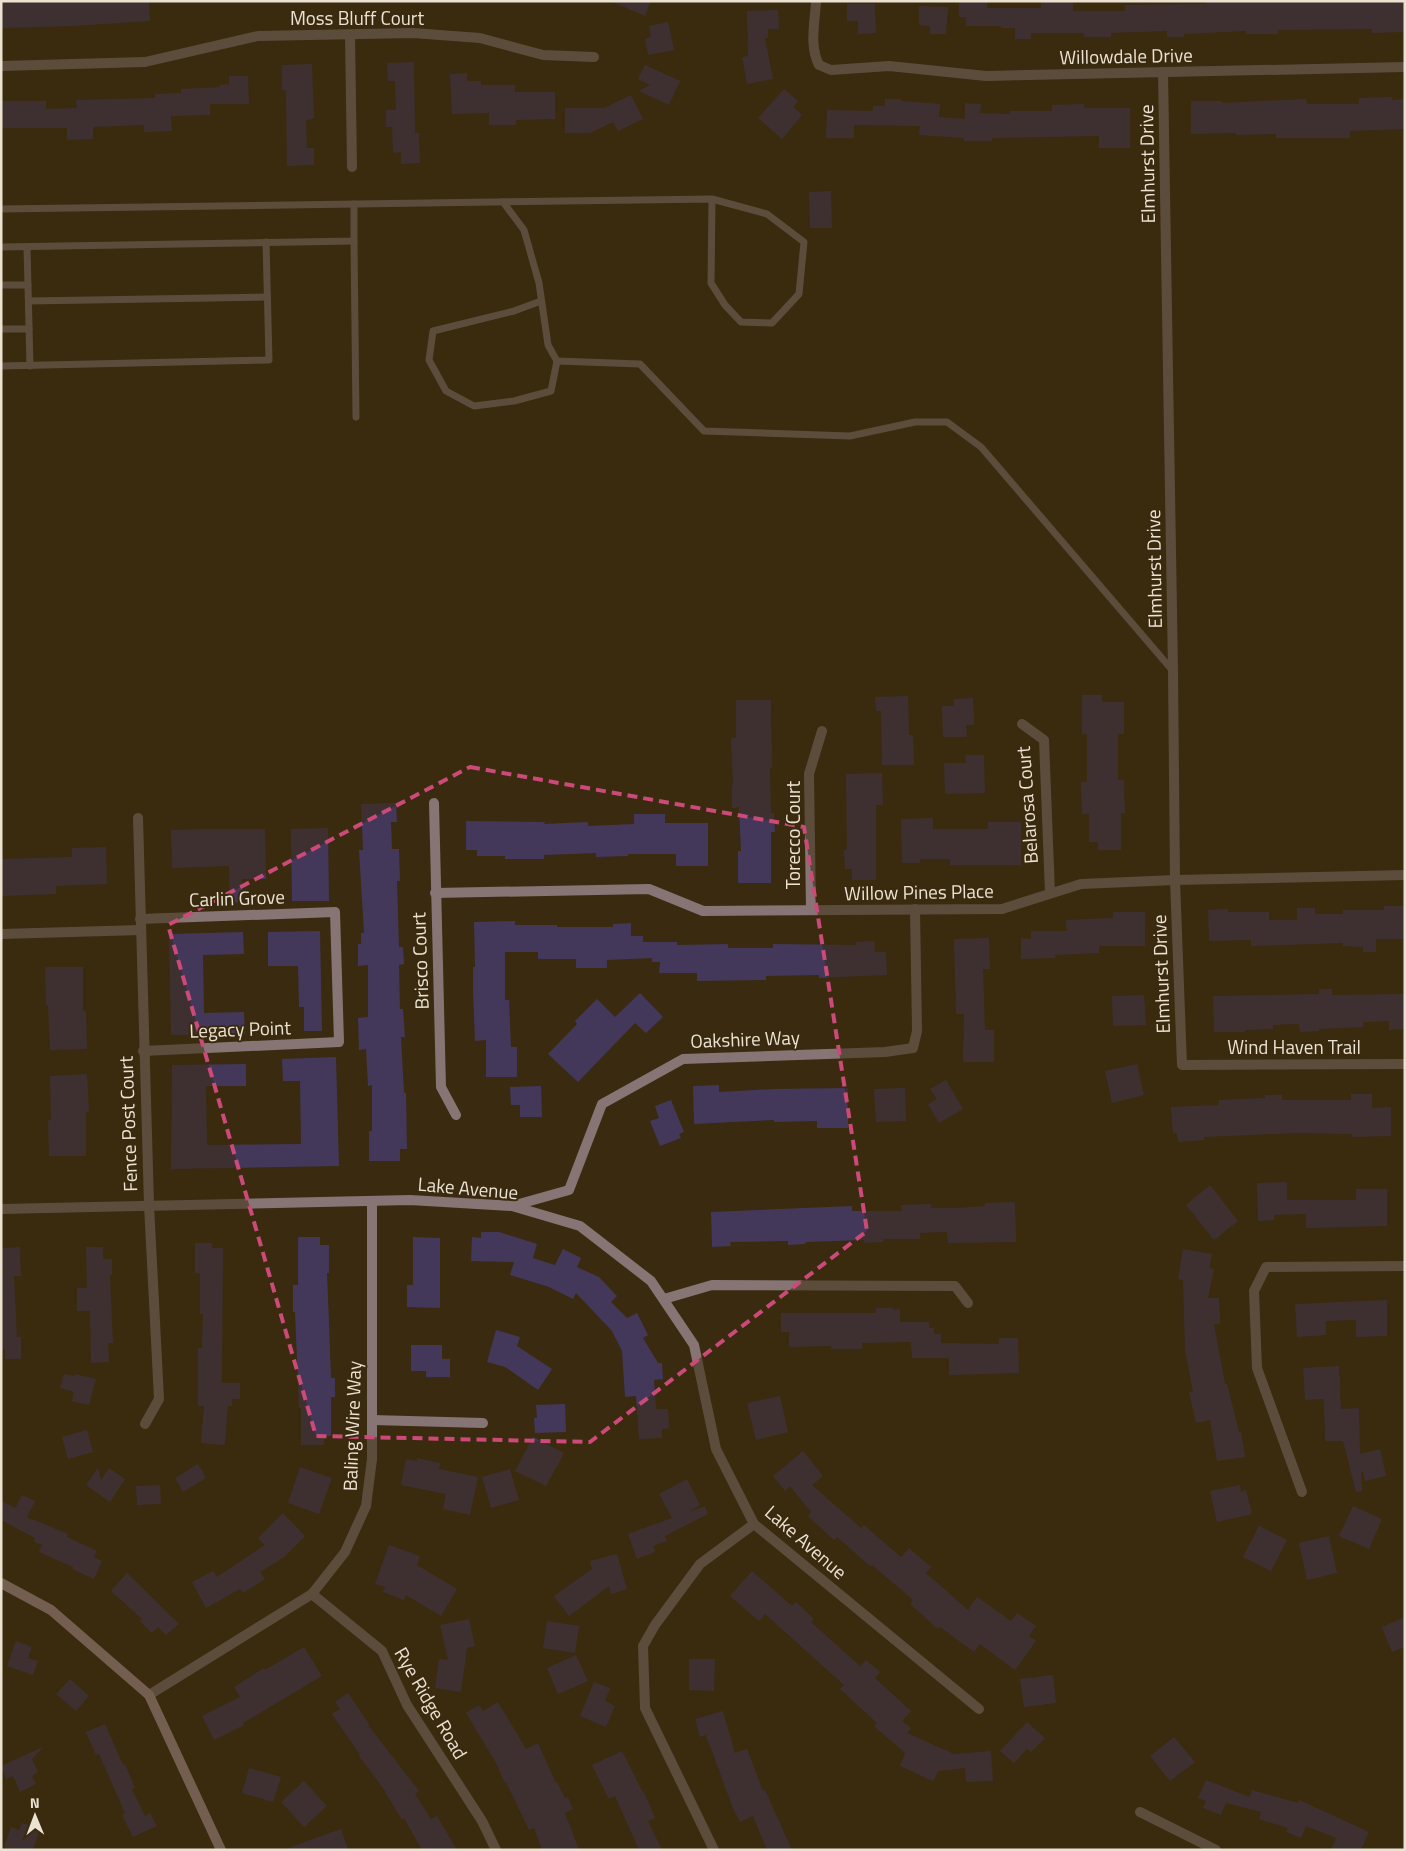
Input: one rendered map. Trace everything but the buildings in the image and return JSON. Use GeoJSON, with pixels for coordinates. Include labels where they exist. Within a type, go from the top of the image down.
{"type":"FeatureCollection","features":[{"type":"Feature","properties":{"kind":"main road"},"geometry":{"type":"LineString","coordinates":[[1,1583],[51,1610],[149,1695],[221,1850]]}},
{"type":"Feature","properties":{"kind":"street","name":"Willowdale Drive"},"geometry":{"type":"LineString","coordinates":[[816,1],[814,55],[819,65],[831,70],[889,66],[986,76],[1405,67]]}},
{"type":"Feature","properties":{"kind":"street","name":"Moss Bluff Court"},"geometry":{"type":"LineString","coordinates":[[1,66],[145,62],[258,36],[414,33],[480,38],[543,55],[594,57]]}},
{"type":"Feature","properties":{"kind":"street"},"geometry":{"type":"LineString","coordinates":[[350,35],[352,166]]}},
{"type":"Feature","properties":{"kind":"street","name":"Elmhurst Drive"},"geometry":{"type":"LineString","coordinates":[[1163,72],[1174,671],[1175,880],[1182,1065]]}},
{"type":"Feature","properties":{"kind":"street","name":"Belarosa Court"},"geometry":{"type":"LineString","coordinates":[[1022,724],[1044,740],[1050,893]]}},
{"type":"Feature","properties":{"kind":"street","name":"Torecco Court"},"geometry":{"type":"LineString","coordinates":[[811,910],[809,774],[822,731]]}},
{"type":"Feature","properties":{"kind":"street","name":"Brisco Court"},"geometry":{"type":"LineString","coordinates":[[434,803],[441,1087],[456,1115]]}},
{"type":"Feature","properties":{"kind":"street","name":"Fence Post Court"},"geometry":{"type":"LineString","coordinates":[[138,818],[143,1051],[159,1399],[145,1424]]}},
{"type":"Feature","properties":{"kind":"street","name":"Willow Pines Place"},"geometry":{"type":"LineString","coordinates":[[435,893],[650,889],[703,911],[1002,909],[1081,884],[1405,875]]}},
{"type":"Feature","properties":{"kind":"street","name":"Oakshire Way"},"geometry":{"type":"LineString","coordinates":[[512,1206],[569,1190],[602,1104],[683,1059],[885,1052],[913,1048],[917,1031],[915,909]]}},
{"type":"Feature","properties":{"kind":"street","name":"Carlin Grove"},"geometry":{"type":"LineString","coordinates":[[1,934],[335,912],[339,1042]]}},
{"type":"Feature","properties":{"kind":"street","name":"Legacy Point"},"geometry":{"type":"LineString","coordinates":[[143,1051],[339,1042]]}},
{"type":"Feature","properties":{"kind":"street","name":"Wind Haven Trail"},"geometry":{"type":"LineString","coordinates":[[1182,1065],[1405,1064]]}},
{"type":"Feature","properties":{"kind":"street","name":"Lake Avenue"},"geometry":{"type":"LineString","coordinates":[[1,1209],[410,1200],[512,1206],[580,1226],[651,1281],[694,1345],[716,1450],[754,1524],[979,1709]]}},
{"type":"Feature","properties":{"kind":"street","name":"Baling Wire Way"},"geometry":{"type":"LineString","coordinates":[[149,1695],[312,1594],[345,1552],[366,1506],[372,1459],[372,1201]]}},
{"type":"Feature","properties":{"kind":"street"},"geometry":{"type":"LineString","coordinates":[[1302,1492],[1258,1368],[1254,1291],[1266,1267],[1405,1266]]}},
{"type":"Feature","properties":{"kind":"street"},"geometry":{"type":"LineString","coordinates":[[664,1299],[712,1285],[955,1286],[968,1303]]}},
{"type":"Feature","properties":{"kind":"street"},"geometry":{"type":"LineString","coordinates":[[372,1420],[483,1423]]}},
{"type":"Feature","properties":{"kind":"street"},"geometry":{"type":"LineString","coordinates":[[714,1850],[645,1708],[643,1646],[655,1625],[700,1564],[754,1524]]}},
{"type":"Feature","properties":{"kind":"street","name":"Rye Ridge Road"},"geometry":{"type":"LineString","coordinates":[[312,1594],[382,1651],[407,1705],[482,1821],[496,1850]]}},
{"type":"Feature","properties":{"kind":"street"},"geometry":{"type":"LineString","coordinates":[[1140,1812],[1216,1850]]}},
{"type":"Feature","properties":{"kind":"lane"},"geometry":{"type":"LineString","coordinates":[[1,209],[712,200],[767,214],[804,242],[799,294],[772,323],[741,322],[725,305],[711,283],[712,200]]}},
{"type":"Feature","properties":{"kind":"lane"},"geometry":{"type":"LineString","coordinates":[[503,202],[524,230],[538,283],[541,301],[548,345],[557,361],[551,391],[514,401],[474,406],[446,392],[429,360],[433,330],[514,311],[541,301]]}},
{"type":"Feature","properties":{"kind":"lane"},"geometry":{"type":"LineString","coordinates":[[354,204],[356,417]]}},
{"type":"Feature","properties":{"kind":"lane"},"geometry":{"type":"LineString","coordinates":[[1,247],[354,241]]}},
{"type":"Feature","properties":{"kind":"lane"},"geometry":{"type":"LineString","coordinates":[[1,366],[269,360],[266,242]]}},
{"type":"Feature","properties":{"kind":"lane"},"geometry":{"type":"LineString","coordinates":[[27,247],[30,366]]}},
{"type":"Feature","properties":{"kind":"lane"},"geometry":{"type":"LineString","coordinates":[[1,285],[28,284]]}},
{"type":"Feature","properties":{"kind":"lane"},"geometry":{"type":"LineString","coordinates":[[29,301],[267,297]]}},
{"type":"Feature","properties":{"kind":"lane"},"geometry":{"type":"LineString","coordinates":[[1,330],[30,329]]}},
{"type":"Feature","properties":{"kind":"lane"},"geometry":{"type":"LineString","coordinates":[[557,361],[640,364],[704,430],[850,436],[915,422],[947,422],[981,447],[1174,671]]}},
{"type":"Feature","properties":{"kind":"highlighted area"},"geometry":{"type":"Polygon","coordinates":[[[470,767],[804,827],[867,1231],[590,1442],[316,1436],[168,925],[470,767]]]}}]}
